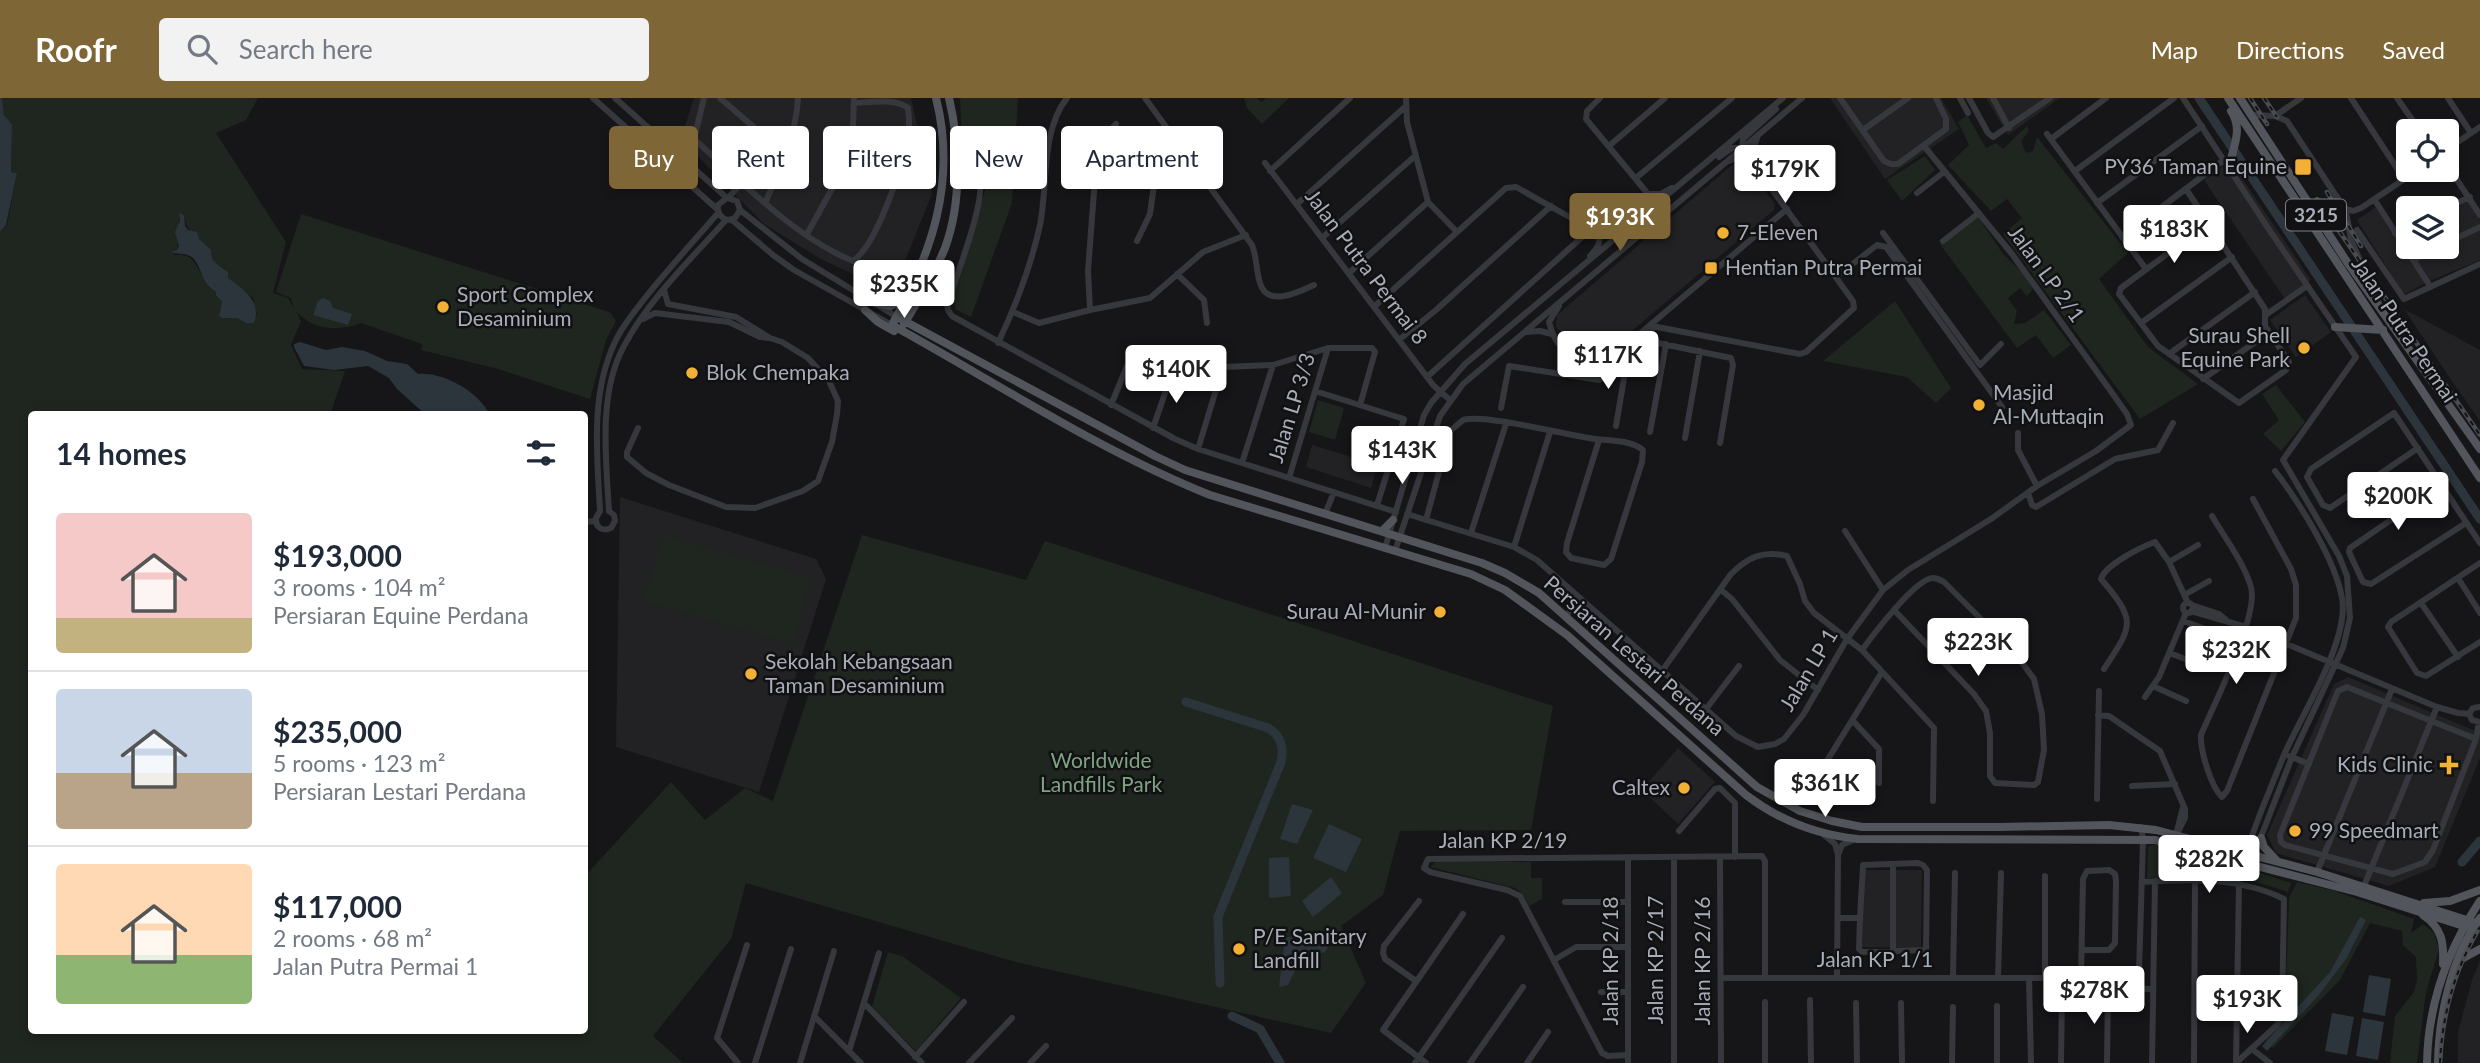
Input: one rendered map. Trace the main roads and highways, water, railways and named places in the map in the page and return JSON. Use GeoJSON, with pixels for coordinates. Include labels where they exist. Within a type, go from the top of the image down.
{"type":"FeatureCollection","features":[{"type":"Feature","properties":{"kind":"main road"},"geometry":{"type":"LineString","coordinates":[[899,323],[906,299],[931,240],[944,185],[944,145],[936,98]]}},
{"type":"Feature","properties":{"kind":"main road"},"geometry":{"type":"LineString","coordinates":[[932,336],[917,321],[915,315],[946,245],[954,214],[957,175],[955,135],[949,98]]}},
{"type":"Feature","properties":{"kind":"main road"},"geometry":{"type":"LineString","coordinates":[[2226,98],[2236,118],[2237,139],[2228,163]]}},
{"type":"Feature","properties":{"kind":"main road","name":"Jalan Putra Permai"},"geometry":{"type":"LineString","coordinates":[[2226,98],[2478,475]]}},
{"type":"Feature","properties":{"kind":"main road","name":"Jalan Putra Permai"},"geometry":{"type":"LineString","coordinates":[[2240,98],[2384,315],[2480,449]]}},
{"type":"Feature","properties":{"kind":"main road"},"geometry":{"type":"LineString","coordinates":[[899,323],[921,298]]}},
{"type":"Feature","properties":{"kind":"main road"},"geometry":{"type":"LineString","coordinates":[[872,302],[891,306],[906,299]]}},
{"type":"Feature","properties":{"kind":"main road"},"geometry":{"type":"LineString","coordinates":[[865,310],[878,322],[912,341],[932,348]]}},
{"type":"Feature","properties":{"kind":"main road","name":"Persiaran Lestari Perdana"},"geometry":{"type":"LineString","coordinates":[[899,323],[932,336],[1155,456],[1226,484],[1482,563],[1505,573],[1539,593],[1757,787],[1800,811],[1862,827],[2141,827],[2246,861],[2474,925]]}},
{"type":"Feature","properties":{"kind":"main road","name":"Persiaran Lestari Perdana"},"geometry":{"type":"LineString","coordinates":[[899,323],[932,348],[1093,440],[1176,481],[1210,495],[1471,574],[1505,590],[1567,635],[1746,795],[1777,815],[1816,831],[1858,839],[2176,838],[2230,850],[2246,861]]}},
{"type":"Feature","properties":{"kind":"main road"},"geometry":{"type":"LineString","coordinates":[[2338,327],[2383,330]]}},
{"type":"Feature","properties":{"kind":"main road"},"geometry":{"type":"LineString","coordinates":[[1385,533],[1395,516]]}},
{"type":"Feature","properties":{"kind":"main road"},"geometry":{"type":"LineString","coordinates":[[1567,635],[1576,626]]}},
{"type":"Feature","properties":{"kind":"main road"},"geometry":{"type":"LineString","coordinates":[[2261,838],[2264,847],[2278,862]]}},
{"type":"Feature","properties":{"kind":"main road"},"geometry":{"type":"LineString","coordinates":[[2230,850],[2250,839]]}},
{"type":"Feature","properties":{"kind":"main road","name":"Persiaran Lestari Perdana"},"geometry":{"type":"LineString","coordinates":[[2246,861],[2255,856],[2317,872],[2364,886],[2417,907]]}},
{"type":"Feature","properties":{"kind":"main road"},"geometry":{"type":"LineString","coordinates":[[2417,907],[2450,901],[2480,890]]}},
{"type":"Feature","properties":{"kind":"main road"},"geometry":{"type":"LineString","coordinates":[[2438,1063],[2441,1023],[2457,962],[2474,925],[2480,901]]}},
{"type":"Feature","properties":{"kind":"main road"},"geometry":{"type":"LineString","coordinates":[[2417,907],[2441,933],[2444,944],[2442,971],[2430,1022],[2427,1063]]}},
{"type":"Feature","properties":{"kind":"main road"},"geometry":{"type":"LineString","coordinates":[[2442,971],[2474,925]]}},
{"type":"Feature","properties":{"kind":"main road"},"geometry":{"type":"LineString","coordinates":[[2457,962],[2480,949]]}},
{"type":"Feature","properties":{"kind":"waterway"},"geometry":{"type":"LineString","coordinates":[[2199,98],[2480,519]]}},
{"type":"Feature","properties":{"kind":"waterway"},"geometry":{"type":"LineString","coordinates":[[1186,702],[1268,728],[1279,738],[1282,747],[1281,762],[1218,917],[1220,983]]}},
{"type":"Feature","properties":{"kind":"waterway"},"geometry":{"type":"LineString","coordinates":[[2462,862],[2480,841]]}},
{"type":"Feature","properties":{"kind":"waterway"},"geometry":{"type":"LineString","coordinates":[[1232,1016],[1260,1029],[1280,1063]]}},
{"type":"Feature","properties":{"kind":"railway"},"geometry":{"type":"LineString","coordinates":[[2250,98],[2267,124]]}},
{"type":"Feature","properties":{"kind":"railway"},"geometry":{"type":"LineString","coordinates":[[2264,98],[2277,117]]}},
{"type":"Feature","properties":{"kind":"railway"},"geometry":{"type":"LineString","coordinates":[[2327,192],[2361,246]]}},
{"type":"Feature","properties":{"kind":"railway"},"geometry":{"type":"LineString","coordinates":[[2317,199],[2480,435]]}},
{"type":"Feature","properties":{"kind":"railway"},"geometry":{"type":"LineString","coordinates":[[2440,1063],[2451,992],[2463,959],[2480,927]]}},
{"type":"Feature","properties":{"kind":"place","name":"PY36 Taman Equine"},"geometry":{"type":"Point","coordinates":[2303,167]}},
{"type":"Feature","properties":{"kind":"place","name":"7-Eleven"},"geometry":{"type":"Point","coordinates":[1723,233]}},
{"type":"Feature","properties":{"kind":"place","name":"Hentian Putra Permai"},"geometry":{"type":"Point","coordinates":[1711,268]}},
{"type":"Feature","properties":{"kind":"place","name":"Sport Complex Desaminium"},"geometry":{"type":"Point","coordinates":[443,307]}},
{"type":"Feature","properties":{"kind":"place","name":"Surau Shell Equine Park"},"geometry":{"type":"Point","coordinates":[2304,348]}},
{"type":"Feature","properties":{"kind":"place","name":"Blok Chempaka"},"geometry":{"type":"Point","coordinates":[692,373]}},
{"type":"Feature","properties":{"kind":"place","name":"Masjid Al-Muttaqin"},"geometry":{"type":"Point","coordinates":[1979,405]}},
{"type":"Feature","properties":{"kind":"place","name":"Surau Al-Munir"},"geometry":{"type":"Point","coordinates":[1440,612]}},
{"type":"Feature","properties":{"kind":"place","name":"Sekolah Kebangsaan Taman Desaminium"},"geometry":{"type":"Point","coordinates":[751,674]}},
{"type":"Feature","properties":{"kind":"place","name":"Kids Clinic"},"geometry":{"type":"Point","coordinates":[2449,765]}},
{"type":"Feature","properties":{"kind":"place","name":"Caltex"},"geometry":{"type":"Point","coordinates":[1684,788]}},
{"type":"Feature","properties":{"kind":"place","name":"99 Speedmart"},"geometry":{"type":"Point","coordinates":[2295,831]}},
{"type":"Feature","properties":{"kind":"place","name":"P/E Sanitary Landfill"},"geometry":{"type":"Point","coordinates":[1239,949]}},
{"type":"Feature","properties":{"kind":"park label","name":"Worldwide Landfills Park"},"geometry":{"type":"Point","coordinates":[1101,773]}}]}
